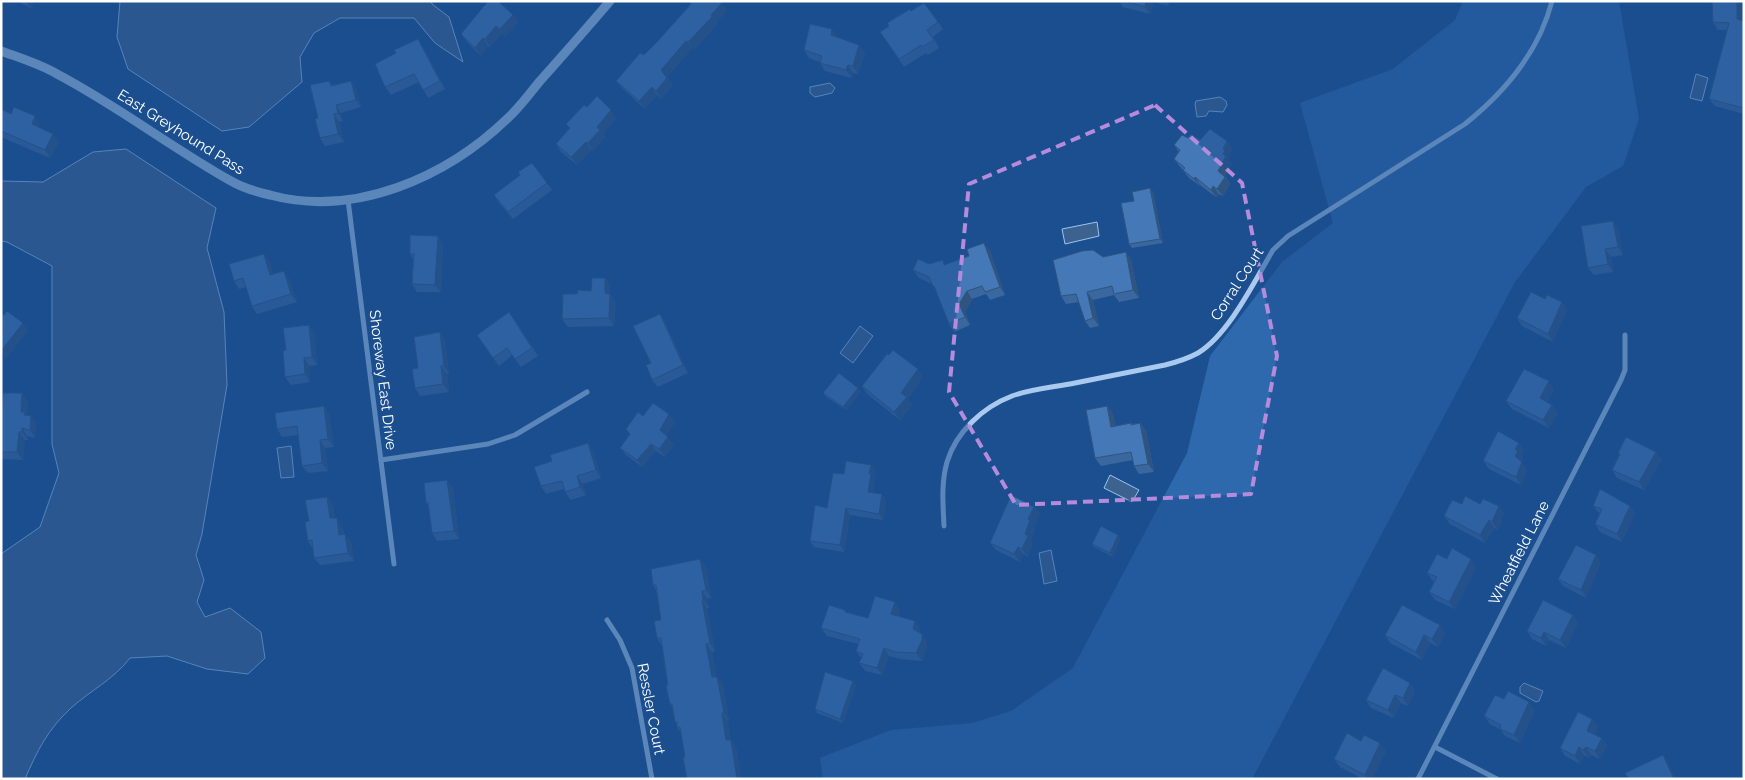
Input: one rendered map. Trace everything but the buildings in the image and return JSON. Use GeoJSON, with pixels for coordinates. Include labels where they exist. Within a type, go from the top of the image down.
{"type":"FeatureCollection","features":[{"type":"Feature","properties":{"kind":"street","name":"East Greyhound Pass"},"geometry":{"type":"LineString","coordinates":[[1,51],[55,72],[233,182],[283,199],[319,202],[348,200],[384,192],[413,182],[440,168],[475,144],[508,118],[610,1]]}},
{"type":"Feature","properties":{"kind":"street","name":"Corral Court"},"geometry":{"type":"LineString","coordinates":[[944,526],[942,495],[944,475],[948,460],[960,436],[970,423],[983,412],[1013,395],[1165,365],[1184,360],[1199,352],[1216,337],[1229,321],[1273,250],[1280,242],[1465,124],[1488,105],[1506,87],[1525,61],[1543,26],[1552,1]]}},
{"type":"Feature","properties":{"kind":"street","name":"Shoreway East Drive"},"geometry":{"type":"LineString","coordinates":[[348,200],[394,564]]}},
{"type":"Feature","properties":{"kind":"street","name":"Wheatfield Lane"},"geometry":{"type":"LineString","coordinates":[[1418,779],[1621,380],[1625,370],[1625,335]]}},
{"type":"Feature","properties":{"kind":"street"},"geometry":{"type":"LineString","coordinates":[[381,460],[488,444],[515,435],[587,392]]}},
{"type":"Feature","properties":{"kind":"street","name":"Ressler Court"},"geometry":{"type":"LineString","coordinates":[[607,620],[620,640],[632,668],[652,779]]}},
{"type":"Feature","properties":{"kind":"street"},"geometry":{"type":"LineString","coordinates":[[1435,747],[1497,779]]}},
{"type":"Feature","properties":{"kind":"highlighted area"},"geometry":{"type":"Polygon","coordinates":[[[1155,105],[1242,183],[1277,356],[1251,494],[1016,505],[949,392],[969,184],[1155,105]]]}},
{"type":"Feature","properties":{"kind":"shaded area"},"geometry":{"type":"Polygon","coordinates":[[[120,1],[431,1],[432,4],[449,17],[463,62],[435,43],[414,18],[340,18],[314,33],[300,57],[302,82],[249,127],[222,131],[128,69],[117,37],[120,1]]]}},
{"type":"Feature","properties":{"kind":"shaded area"},"geometry":{"type":"Polygon","coordinates":[[[1463,1],[1619,1],[1639,119],[1623,166],[1586,187],[1515,282],[1252,779],[823,779],[820,758],[891,730],[973,723],[1011,711],[1073,668],[1187,453],[1210,356],[1282,262],[1333,223],[1300,103],[1393,69],[1455,20],[1463,1]]]}},
{"type":"Feature","properties":{"kind":"shaded area"},"geometry":{"type":"Polygon","coordinates":[[[1696,74],[1708,78],[1702,101],[1690,98],[1696,74]]]}},
{"type":"Feature","properties":{"kind":"shaded area"},"geometry":{"type":"Polygon","coordinates":[[[830,83],[835,88],[832,93],[815,97],[810,93],[810,87],[830,83]]]}},
{"type":"Feature","properties":{"kind":"shaded area"},"geometry":{"type":"Polygon","coordinates":[[[1220,97],[1226,101],[1227,105],[1223,112],[1209,111],[1206,116],[1197,117],[1196,101],[1220,97]]]}},
{"type":"Feature","properties":{"kind":"shaded area"},"geometry":{"type":"Polygon","coordinates":[[[126,149],[216,208],[207,248],[224,312],[227,385],[202,534],[196,555],[204,580],[197,602],[205,617],[230,608],[261,632],[265,658],[248,674],[207,669],[167,656],[130,658],[109,679],[71,708],[56,724],[39,750],[25,779],[1,779],[1,554],[40,527],[59,473],[52,444],[52,266],[7,242],[1,241],[1,181],[43,182],[93,152],[126,149]]]}},
{"type":"Feature","properties":{"kind":"shaded area"},"geometry":{"type":"Polygon","coordinates":[[[1097,222],[1099,236],[1065,244],[1062,229],[1097,222]]]}},
{"type":"Feature","properties":{"kind":"shaded area"},"geometry":{"type":"Polygon","coordinates":[[[860,326],[873,336],[853,363],[840,353],[860,326]]]}},
{"type":"Feature","properties":{"kind":"shaded area"},"geometry":{"type":"Polygon","coordinates":[[[291,446],[294,477],[281,478],[277,448],[291,446]]]}},
{"type":"Feature","properties":{"kind":"shaded area"},"geometry":{"type":"Polygon","coordinates":[[[1110,475],[1139,490],[1132,502],[1104,488],[1110,475]]]}},
{"type":"Feature","properties":{"kind":"shaded area"},"geometry":{"type":"Polygon","coordinates":[[[1051,550],[1057,581],[1044,584],[1039,553],[1051,550]]]}},
{"type":"Feature","properties":{"kind":"shaded area"},"geometry":{"type":"Polygon","coordinates":[[[1524,683],[1543,691],[1539,701],[1536,702],[1520,693],[1520,687],[1524,683]]]}}]}
